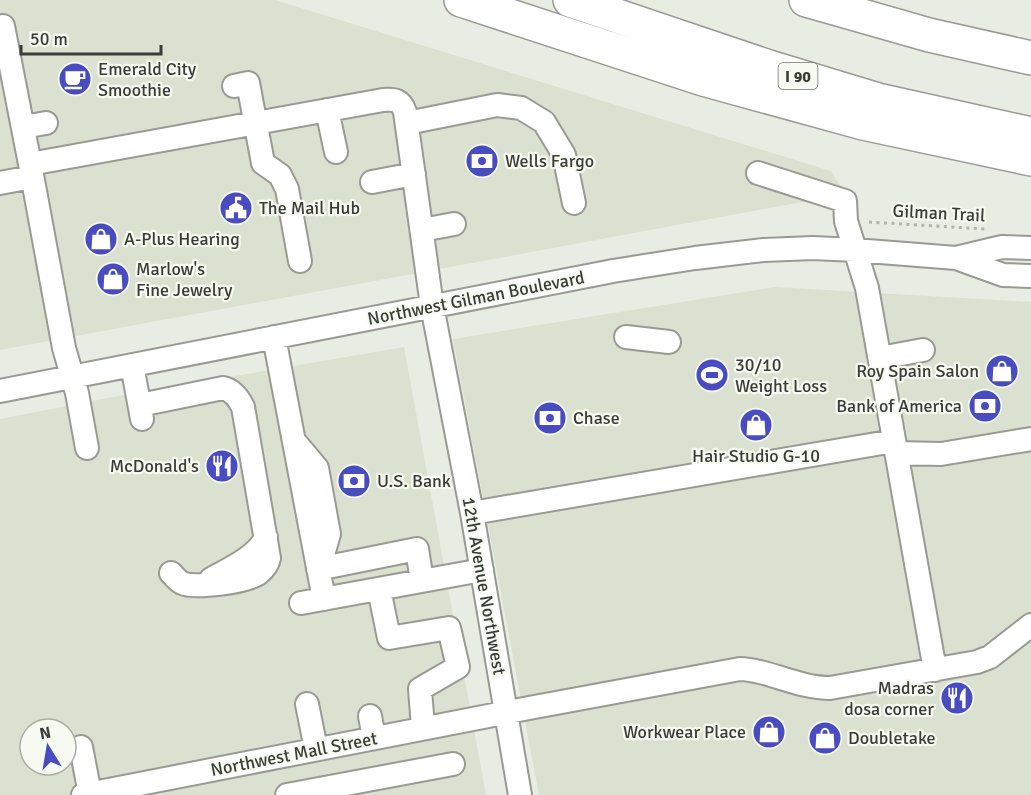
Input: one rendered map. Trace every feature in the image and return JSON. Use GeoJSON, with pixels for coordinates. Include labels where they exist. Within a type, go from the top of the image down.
{"type":"FeatureCollection","features":[{"type":"Feature","properties":{"kind":"highway"},"geometry":{"type":"LineString","coordinates":[[461,0],[703,79],[862,123],[1031,159]]}},
{"type":"Feature","properties":{"kind":"highway","name":"I 90"},"geometry":{"type":"LineString","coordinates":[[570,0],[769,67],[878,100],[1031,134]]}},
{"type":"Feature","properties":{"kind":"highway"},"geometry":{"type":"LineString","coordinates":[[806,0],[929,35],[1031,55]]}},
{"type":"Feature","properties":{"kind":"highway"},"geometry":{"type":"LineString","coordinates":[[881,0],[1031,55]]}},
{"type":"Feature","properties":{"kind":"street"},"geometry":{"type":"LineString","coordinates":[[3,26],[64,348],[77,393],[87,448]]}},
{"type":"Feature","properties":{"kind":"street"},"geometry":{"type":"LineString","coordinates":[[234,86],[248,84],[263,163],[280,176],[287,189],[300,261]]}},
{"type":"Feature","properties":{"kind":"street"},"geometry":{"type":"LineString","coordinates":[[0,183],[31,170],[77,165],[255,123],[303,104],[327,110],[391,99],[402,105],[406,123],[497,105],[521,108],[544,122],[564,155],[574,203]]}},
{"type":"Feature","properties":{"kind":"street"},"geometry":{"type":"LineString","coordinates":[[327,110],[336,152]]}},
{"type":"Feature","properties":{"kind":"street"},"geometry":{"type":"LineString","coordinates":[[22,127],[46,123]]}},
{"type":"Feature","properties":{"kind":"street","name":"12th Avenue Northwest"},"geometry":{"type":"LineString","coordinates":[[406,123],[432,306],[472,513],[520,795]]}},
{"type":"Feature","properties":{"kind":"street"},"geometry":{"type":"LineString","coordinates":[[758,173],[845,201],[846,221],[867,286],[935,670]]}},
{"type":"Feature","properties":{"kind":"street"},"geometry":{"type":"LineString","coordinates":[[372,182],[414,174]]}},
{"type":"Feature","properties":{"kind":"street"},"geometry":{"type":"LineString","coordinates":[[422,230],[454,224]]}},
{"type":"Feature","properties":{"kind":"street","name":"Northwest Gilman Boulevard"},"geometry":{"type":"LineString","coordinates":[[956,258],[1002,247],[1031,248]]}},
{"type":"Feature","properties":{"kind":"street","name":"Northwest Gilman Boulevard"},"geometry":{"type":"LineString","coordinates":[[0,391],[614,271],[695,258],[789,249],[855,250],[956,258],[1003,275],[1031,276]]}},
{"type":"Feature","properties":{"kind":"street"},"geometry":{"type":"LineString","coordinates":[[274,337],[324,599]]}},
{"type":"Feature","properties":{"kind":"street"},"geometry":{"type":"LineString","coordinates":[[626,337],[669,342]]}},
{"type":"Feature","properties":{"kind":"street"},"geometry":{"type":"LineString","coordinates":[[880,358],[923,350]]}},
{"type":"Feature","properties":{"kind":"street"},"geometry":{"type":"LineString","coordinates":[[132,365],[141,412],[223,388],[228,389],[243,407],[266,537],[269,558],[267,565],[251,578],[209,586],[181,583],[171,573]]}},
{"type":"Feature","properties":{"kind":"street"},"geometry":{"type":"LineString","coordinates":[[472,513],[895,447],[941,454],[1031,439]]}},
{"type":"Feature","properties":{"kind":"street"},"geometry":{"type":"LineString","coordinates":[[318,569],[417,549],[422,581]]}},
{"type":"Feature","properties":{"kind":"street"},"geometry":{"type":"LineString","coordinates":[[301,603],[482,570]]}},
{"type":"Feature","properties":{"kind":"street"},"geometry":{"type":"LineString","coordinates":[[379,589],[389,638],[450,628],[458,667],[420,689],[423,728]]}},
{"type":"Feature","properties":{"kind":"street","name":"Northwest Mall Street"},"geometry":{"type":"LineString","coordinates":[[86,794],[184,785],[316,749],[372,727],[423,728],[746,669],[820,688],[935,670],[984,660],[1031,625]]}},
{"type":"Feature","properties":{"kind":"street"},"geometry":{"type":"LineString","coordinates":[[308,704],[316,749]]}},
{"type":"Feature","properties":{"kind":"street"},"geometry":{"type":"LineString","coordinates":[[81,747],[86,794]]}},
{"type":"Feature","properties":{"kind":"street"},"geometry":{"type":"LineString","coordinates":[[287,795],[453,764]]}},
{"type":"Feature","properties":{"kind":"path","name":"Gilman Trail"},"geometry":{"type":"LineString","coordinates":[[846,221],[985,229]]}},
{"type":"Feature","properties":{"kind":"shaded area"},"geometry":{"type":"Polygon","coordinates":[[[0,0],[275,0],[831,171],[846,194],[0,350],[0,0]]]}},
{"type":"Feature","properties":{"kind":"shaded area"},"geometry":{"type":"Polygon","coordinates":[[[775,287],[1031,302],[1031,795],[539,795],[453,339],[775,287]]]}},
{"type":"Feature","properties":{"kind":"shaded area"},"geometry":{"type":"Polygon","coordinates":[[[404,347],[486,795],[0,795],[0,419],[107,398],[404,347]]]}},
{"type":"Feature","properties":{"kind":"place","name":"Emerald City Smoothie"},"geometry":{"type":"Point","coordinates":[75,79]}},
{"type":"Feature","properties":{"kind":"place","name":"Wells Fargo"},"geometry":{"type":"Point","coordinates":[482,161]}},
{"type":"Feature","properties":{"kind":"place","name":"The Mail Hub"},"geometry":{"type":"Point","coordinates":[236,208]}},
{"type":"Feature","properties":{"kind":"place","name":"A-Plus Hearing"},"geometry":{"type":"Point","coordinates":[101,239]}},
{"type":"Feature","properties":{"kind":"place","name":"Marlow's Fine Jewelry"},"geometry":{"type":"Point","coordinates":[113,279]}},
{"type":"Feature","properties":{"kind":"place","name":"Roy Spain Salon"},"geometry":{"type":"Point","coordinates":[1002,371]}},
{"type":"Feature","properties":{"kind":"place","name":"30/10 Weight Loss"},"geometry":{"type":"Point","coordinates":[712,375]}},
{"type":"Feature","properties":{"kind":"place","name":"Bank of America"},"geometry":{"type":"Point","coordinates":[985,406]}},
{"type":"Feature","properties":{"kind":"place","name":"Chase"},"geometry":{"type":"Point","coordinates":[550,418]}},
{"type":"Feature","properties":{"kind":"place","name":"Hair Studio G-10"},"geometry":{"type":"Point","coordinates":[756,425]}},
{"type":"Feature","properties":{"kind":"place","name":"McDonald's"},"geometry":{"type":"Point","coordinates":[222,466]}},
{"type":"Feature","properties":{"kind":"place","name":"U.S. Bank"},"geometry":{"type":"Point","coordinates":[354,481]}},
{"type":"Feature","properties":{"kind":"place","name":"Madras dosa corner"},"geometry":{"type":"Point","coordinates":[957,698]}},
{"type":"Feature","properties":{"kind":"place","name":"Workwear Place"},"geometry":{"type":"Point","coordinates":[769,732]}},
{"type":"Feature","properties":{"kind":"place","name":"Doubletake"},"geometry":{"type":"Point","coordinates":[825,738]}}]}
